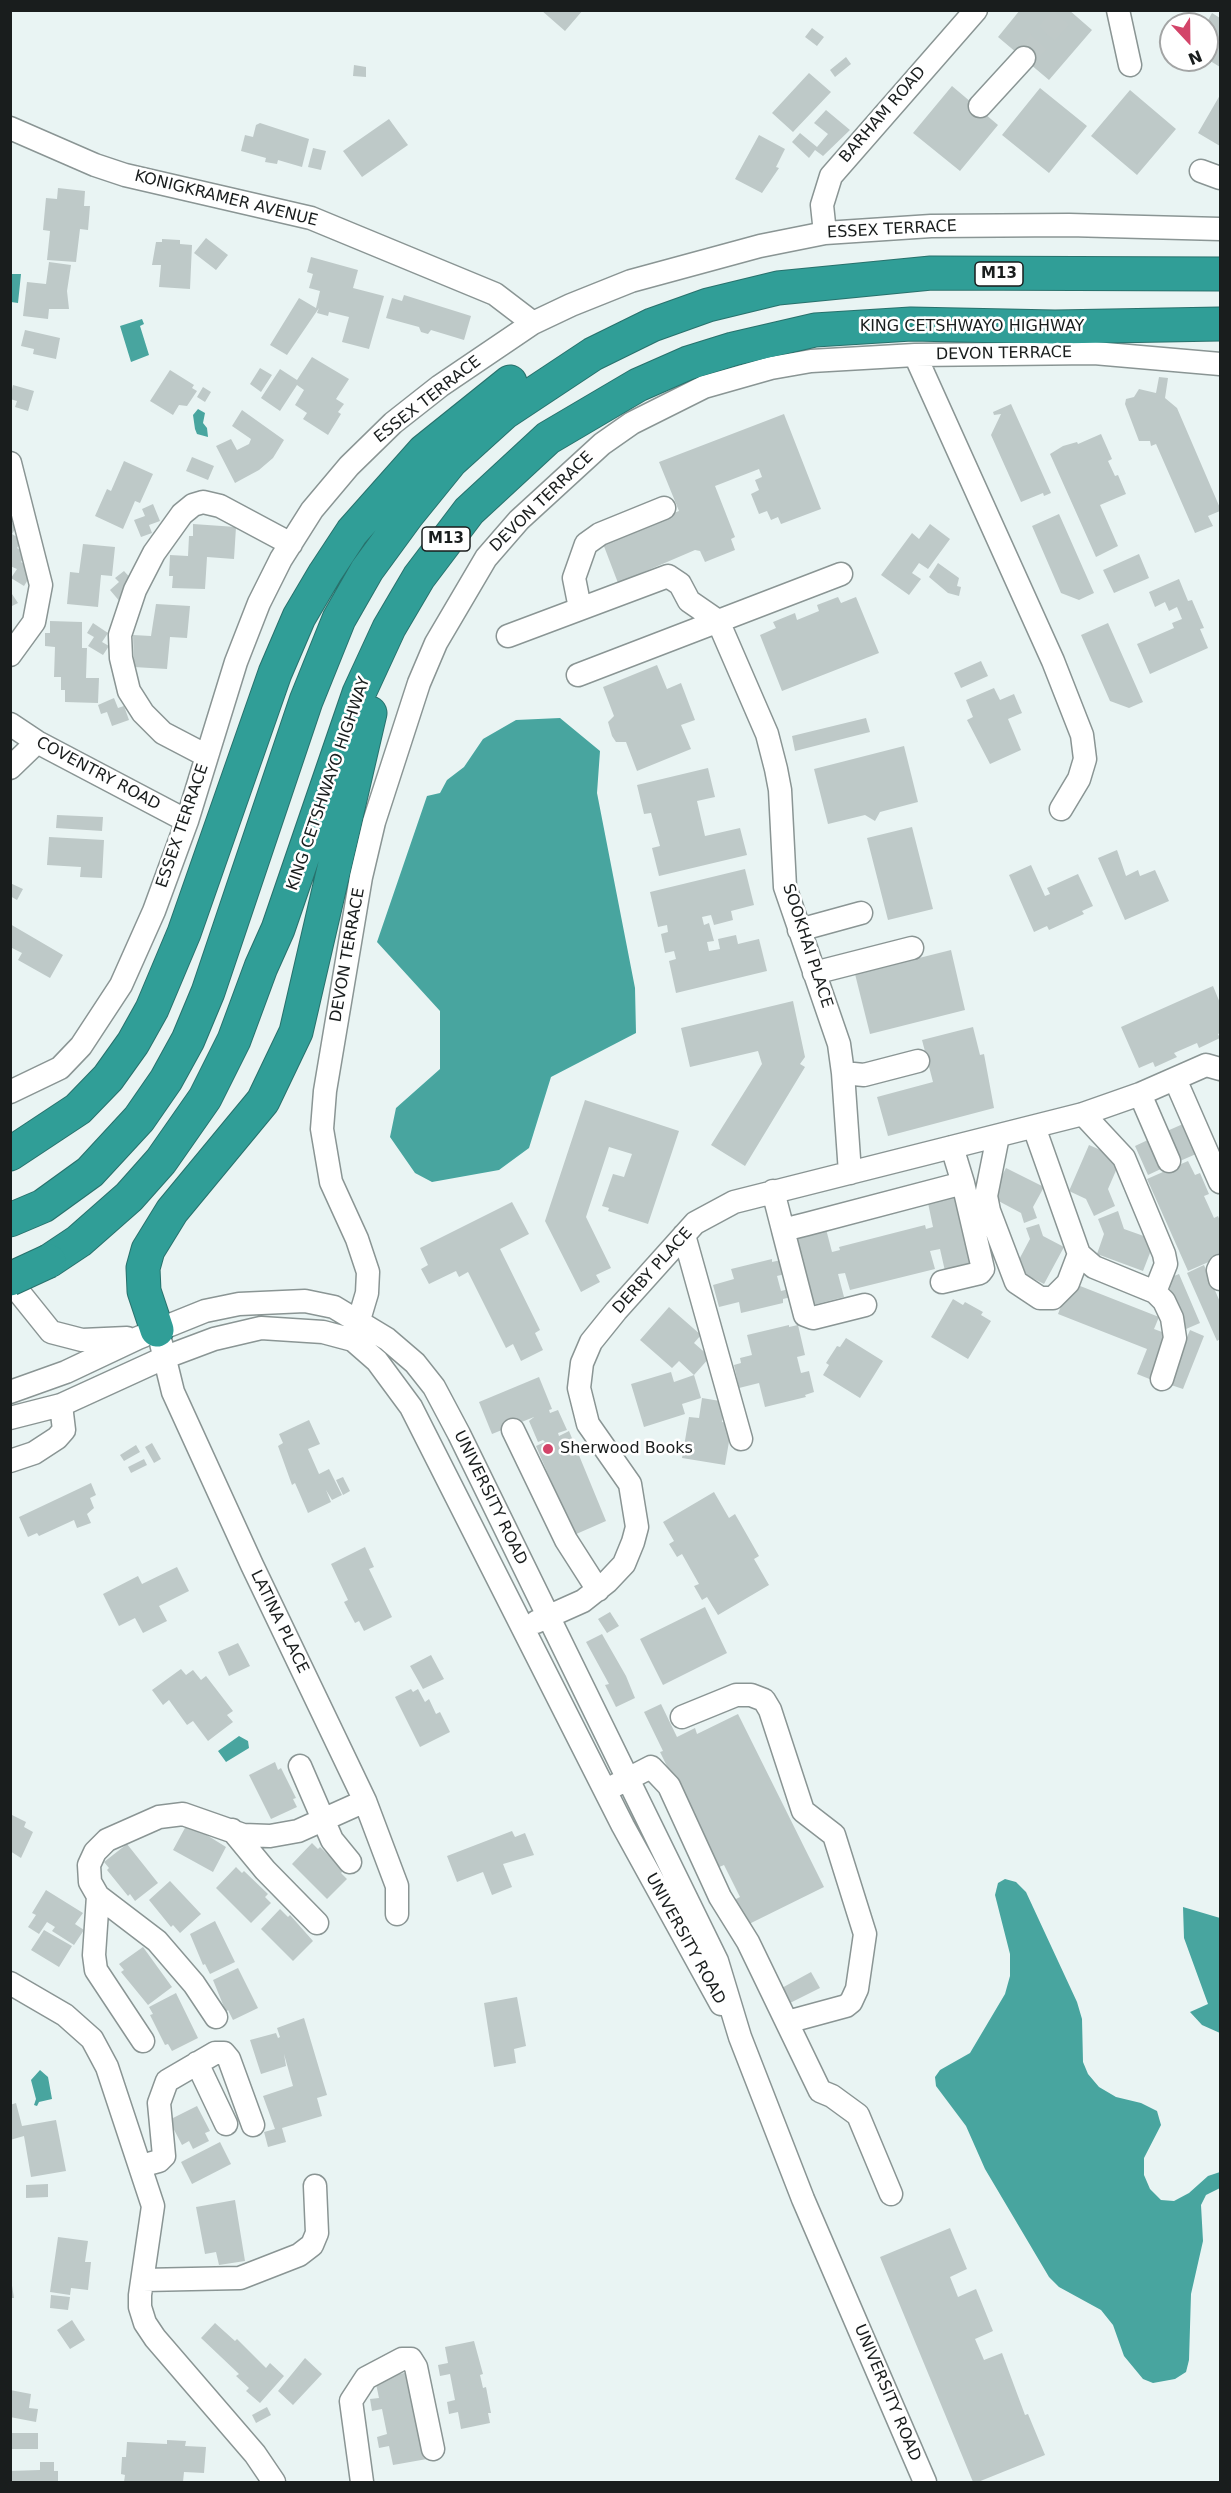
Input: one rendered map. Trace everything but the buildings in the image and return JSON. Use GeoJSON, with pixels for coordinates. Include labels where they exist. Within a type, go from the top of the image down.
{"type":"FeatureCollection","features":[{"type":"Feature","properties":{"kind":"highway","name":"M13"},"geometry":{"type":"LineString","coordinates":[[10,1220],[43,1206],[90,1172],[133,1127],[166,1080],[188,1040],[229,935],[306,701],[339,619],[367,570],[408,514],[451,461],[504,413],[593,354],[652,325],[708,305],[778,288],[931,273],[1221,274]]}},
{"type":"Feature","properties":{"kind":"highway"},"geometry":{"type":"LineString","coordinates":[[10,1154],[78,1109],[108,1078],[138,1035],[152,1009],[184,933],[275,673],[299,617],[352,532],[386,490],[424,451],[459,421],[509,383],[553,357],[607,330],[669,305],[726,292],[778,288]]}},
{"type":"Feature","properties":{"kind":"highway","name":"KING CETSHWAYO HIGHWAY"},"geometry":{"type":"LineString","coordinates":[[12,1280],[49,1261],[80,1241],[129,1197],[161,1161],[206,1098],[234,1040],[261,966],[279,929],[358,693],[389,628],[439,548],[469,511],[508,472],[548,438],[593,409],[638,385],[688,363],[778,337],[815,330],[911,324],[1055,327],[1221,324]]}},
{"type":"Feature","properties":{"kind":"highway"},"geometry":{"type":"LineString","coordinates":[[154,1341],[144,1291],[143,1268],[148,1250],[172,1211],[262,1101],[296,1032],[389,628]]}},
{"type":"Feature","properties":{"kind":"street","name":"BARHAM ROAD"},"geometry":{"type":"LineString","coordinates":[[825,233],[822,205],[831,176],[960,19],[976,10]]}},
{"type":"Feature","properties":{"kind":"street"},"geometry":{"type":"LineString","coordinates":[[1118,10],[1130,65]]}},
{"type":"Feature","properties":{"kind":"street"},"geometry":{"type":"LineString","coordinates":[[980,106],[1024,58]]}},
{"type":"Feature","properties":{"kind":"street","name":"KONIGKRAMER AVENUE"},"geometry":{"type":"LineString","coordinates":[[10,128],[95,165],[125,175],[322,222],[495,294],[533,323]]}},
{"type":"Feature","properties":{"kind":"street","name":"ESSEX TERRACE"},"geometry":{"type":"LineString","coordinates":[[10,1092],[60,1068],[87,1037],[121,985],[154,911],[187,821],[236,662],[259,603],[291,544],[312,510],[349,466],[393,423],[440,386],[533,323],[588,297],[631,281],[760,246],[825,233],[931,226],[1069,225],[1221,229]]}},
{"type":"Feature","properties":{"kind":"street","name":"DEVON TERRACE"},"geometry":{"type":"LineString","coordinates":[[356,1330],[367,1293],[368,1272],[357,1239],[331,1182],[322,1129],[326,1091],[361,878],[374,822],[419,682],[436,643],[486,558],[519,520],[602,444],[632,423],[704,387],[771,368],[811,361],[915,355],[1094,353],[1221,364]]}},
{"type":"Feature","properties":{"kind":"street"},"geometry":{"type":"LineString","coordinates":[[915,355],[1053,661],[1082,735],[1085,759],[1079,779],[1061,809]]}},
{"type":"Feature","properties":{"kind":"street"},"geometry":{"type":"LineString","coordinates":[[10,463],[41,585],[34,622],[10,655]]}},
{"type":"Feature","properties":{"kind":"street"},"geometry":{"type":"LineString","coordinates":[[207,756],[163,733],[143,712],[129,691],[121,658],[120,635],[135,590],[154,554],[182,514],[193,505],[212,502],[291,544]]}},
{"type":"Feature","properties":{"kind":"street"},"geometry":{"type":"LineString","coordinates":[[580,608],[573,578],[586,544],[600,534],[664,508]]}},
{"type":"Feature","properties":{"kind":"street"},"geometry":{"type":"LineString","coordinates":[[578,675],[841,574]]}},
{"type":"Feature","properties":{"kind":"street"},"geometry":{"type":"LineString","coordinates":[[508,636],[668,576],[680,584],[689,601],[718,621]]}},
{"type":"Feature","properties":{"kind":"street","name":"SOOKHAI PLACE"},"geometry":{"type":"LineString","coordinates":[[718,621],[767,734],[780,790],[786,888],[838,1044],[843,1073],[850,1173]]}},
{"type":"Feature","properties":{"kind":"street","name":"COVENTRY ROAD"},"geometry":{"type":"LineString","coordinates":[[10,724],[37,742],[187,821]]}},
{"type":"Feature","properties":{"kind":"street"},"geometry":{"type":"LineString","coordinates":[[10,768],[37,742]]}},
{"type":"Feature","properties":{"kind":"street"},"geometry":{"type":"LineString","coordinates":[[799,930],[861,913]]}},
{"type":"Feature","properties":{"kind":"street"},"geometry":{"type":"LineString","coordinates":[[814,973],[912,948]]}},
{"type":"Feature","properties":{"kind":"street"},"geometry":{"type":"LineString","coordinates":[[843,1073],[864,1075],[918,1061]]}},
{"type":"Feature","properties":{"kind":"street","name":"DERBY PLACE"},"geometry":{"type":"LineString","coordinates":[[523,1627],[583,1601],[598,1590],[624,1564],[637,1527],[630,1484],[594,1436],[585,1414],[579,1388],[582,1363],[591,1342],[695,1223],[718,1208],[773,1191],[1083,1114],[1140,1094],[1206,1065],[1218,1064]]}},
{"type":"Feature","properties":{"kind":"street"},"geometry":{"type":"LineString","coordinates":[[1175,1079],[1221,1182]]}},
{"type":"Feature","properties":{"kind":"street"},"geometry":{"type":"LineString","coordinates":[[1140,1094],[1169,1161]]}},
{"type":"Feature","properties":{"kind":"street"},"geometry":{"type":"LineString","coordinates":[[1083,1114],[1124,1158],[1164,1254],[1166,1264],[1155,1292]]}},
{"type":"Feature","properties":{"kind":"street"},"geometry":{"type":"LineString","coordinates":[[1034,1127],[1079,1254],[1094,1268],[1155,1292],[1168,1309],[1175,1338],[1162,1379]]}},
{"type":"Feature","properties":{"kind":"street"},"geometry":{"type":"LineString","coordinates":[[999,1136],[986,1196],[989,1211],[1016,1282],[1040,1298],[1053,1298],[1068,1283],[1079,1254]]}},
{"type":"Feature","properties":{"kind":"street"},"geometry":{"type":"LineString","coordinates":[[942,1282],[980,1273],[984,1266],[952,1147]]}},
{"type":"Feature","properties":{"kind":"street"},"geometry":{"type":"LineString","coordinates":[[783,1230],[963,1183]]}},
{"type":"Feature","properties":{"kind":"street"},"geometry":{"type":"LineString","coordinates":[[773,1191],[805,1315],[813,1318],[865,1305]]}},
{"type":"Feature","properties":{"kind":"street"},"geometry":{"type":"LineString","coordinates":[[684,1235],[741,1439]]}},
{"type":"Feature","properties":{"kind":"street"},"geometry":{"type":"LineString","coordinates":[[1221,1266],[1218,1270],[1221,1279]]}},
{"type":"Feature","properties":{"kind":"street"},"geometry":{"type":"LineString","coordinates":[[12,1280],[51,1332],[82,1340],[154,1341]]}},
{"type":"Feature","properties":{"kind":"street"},"geometry":{"type":"LineString","coordinates":[[10,1313],[12,1280]]}},
{"type":"Feature","properties":{"kind":"street","name":"UNIVERSITY ROAD"},"geometry":{"type":"LineString","coordinates":[[10,1418],[61,1405],[154,1341],[205,1311],[239,1304],[305,1301],[334,1307],[356,1330],[411,1407],[605,1791],[700,1968],[740,2037]]}},
{"type":"Feature","properties":{"kind":"street","name":"UNIVERSITY ROAD"},"geometry":{"type":"LineString","coordinates":[[356,1330],[415,1363],[434,1387],[548,1616],[717,1961],[740,2037],[803,2199],[925,2482]]}},
{"type":"Feature","properties":{"kind":"street","name":"UNIVERSITY ROAD"},"geometry":{"type":"LineString","coordinates":[[10,1392],[154,1341]]}},
{"type":"Feature","properties":{"kind":"street","name":"LATINA PLACE"},"geometry":{"type":"LineString","coordinates":[[154,1341],[172,1392],[365,1801],[397,1886],[397,1914]]}},
{"type":"Feature","properties":{"kind":"street"},"geometry":{"type":"LineString","coordinates":[[10,1461],[34,1453],[57,1438],[64,1430],[61,1405]]}},
{"type":"Feature","properties":{"kind":"street"},"geometry":{"type":"LineString","coordinates":[[513,1430],[566,1540],[598,1590]]}},
{"type":"Feature","properties":{"kind":"street"},"geometry":{"type":"LineString","coordinates":[[682,1717],[736,1695],[752,1695],[764,1700],[770,1710],[803,1811],[834,1835],[865,1934],[857,1989],[851,2002],[846,2006],[787,2022]]}},
{"type":"Feature","properties":{"kind":"street"},"geometry":{"type":"LineString","coordinates":[[300,1766],[332,1840],[350,1862]]}},
{"type":"Feature","properties":{"kind":"street"},"geometry":{"type":"LineString","coordinates":[[605,1791],[651,1767],[669,1786],[720,1897],[748,1942],[820,2091],[832,2096],[858,2115],[891,2194]]}},
{"type":"Feature","properties":{"kind":"street"},"geometry":{"type":"LineString","coordinates":[[216,2017],[194,1984],[157,1941],[98,1896],[90,1882],[89,1864],[95,1852],[107,1840],[159,1817],[183,1814],[243,1835],[270,1836],[298,1831],[325,1821],[365,1801]]}},
{"type":"Feature","properties":{"kind":"street"},"geometry":{"type":"LineString","coordinates":[[232,1830],[264,1870],[316,1923]]}},
{"type":"Feature","properties":{"kind":"street"},"geometry":{"type":"LineString","coordinates":[[98,1896],[94,1956],[96,1970],[143,2041]]}},
{"type":"Feature","properties":{"kind":"street"},"geometry":{"type":"LineString","coordinates":[[10,1983],[65,2014],[92,2039],[107,2067],[151,2193],[154,2216],[142,2280],[140,2307],[155,2338],[255,2454],[274,2482]]}},
{"type":"Feature","properties":{"kind":"street"},"geometry":{"type":"LineString","coordinates":[[141,2166],[159,2161],[164,2156],[159,2103],[163,2088],[173,2075],[215,2053],[226,2056],[253,2125]]}},
{"type":"Feature","properties":{"kind":"street"},"geometry":{"type":"LineString","coordinates":[[197,2063],[226,2124]]}},
{"type":"Feature","properties":{"kind":"street"},"geometry":{"type":"LineString","coordinates":[[142,2280],[240,2278],[260,2273],[299,2255],[312,2245],[316,2233],[315,2186]]}},
{"type":"Feature","properties":{"kind":"street"},"geometry":{"type":"LineString","coordinates":[[362,2482],[351,2401],[366,2378],[402,2359],[411,2359],[416,2367],[433,2449]]}},
{"type":"Feature","properties":{"kind":"water"},"geometry":{"type":"Polygon","coordinates":[[[10,274],[21,274],[18,303],[11,302],[10,274]]]}},
{"type":"Feature","properties":{"kind":"water"},"geometry":{"type":"Polygon","coordinates":[[[142,319],[144,324],[140,326],[149,355],[131,362],[120,326],[142,319]]]}},
{"type":"Feature","properties":{"kind":"water"},"geometry":{"type":"Polygon","coordinates":[[[198,409],[205,413],[203,423],[207,428],[208,437],[197,434],[195,429],[193,415],[198,409]]]}},
{"type":"Feature","properties":{"kind":"water"},"geometry":{"type":"Polygon","coordinates":[[[560,718],[600,751],[597,793],[635,988],[636,1033],[551,1077],[529,1148],[499,1170],[432,1182],[415,1173],[390,1137],[396,1108],[440,1069],[440,1011],[377,942],[427,796],[440,793],[447,780],[464,767],[483,739],[516,720],[560,718]]]}},
{"type":"Feature","properties":{"kind":"water"},"geometry":{"type":"Polygon","coordinates":[[[239,1736],[248,1741],[249,1748],[226,1762],[218,1751],[239,1736]]]}},
{"type":"Feature","properties":{"kind":"water"},"geometry":{"type":"Polygon","coordinates":[[[1005,1879],[1016,1882],[1026,1892],[1077,2002],[1082,2019],[1083,2062],[1088,2074],[1099,2087],[1116,2097],[1141,2103],[1157,2111],[1161,2125],[1144,2158],[1144,2175],[1150,2189],[1161,2200],[1174,2201],[1189,2193],[1208,2176],[1220,2172],[1220,2188],[1206,2195],[1201,2205],[1203,2241],[1191,2294],[1189,2360],[1186,2372],[1175,2379],[1153,2383],[1143,2379],[1124,2356],[1113,2325],[1101,2310],[1059,2287],[1049,2277],[985,2169],[966,2126],[936,2086],[935,2077],[940,2070],[970,2053],[1005,1994],[1010,1976],[1010,1954],[995,1895],[998,1883],[1005,1879]]]}},
{"type":"Feature","properties":{"kind":"water"},"geometry":{"type":"Polygon","coordinates":[[[1183,1907],[1220,1918],[1220,2033],[1202,2025],[1190,2012],[1208,2004],[1184,1938],[1183,1907]]]}},
{"type":"Feature","properties":{"kind":"water"},"geometry":{"type":"Polygon","coordinates":[[[40,2070],[48,2077],[52,2099],[39,2102],[37,2106],[34,2105],[36,2099],[31,2080],[40,2070]]]}},
{"type":"Feature","properties":{"kind":"tunnel"},"geometry":{"type":"LineString","coordinates":[[1024,58],[1068,10]]}},
{"type":"Feature","properties":{"kind":"place","name":"Sherwood Books"},"geometry":{"type":"Point","coordinates":[548,1449]}}]}
